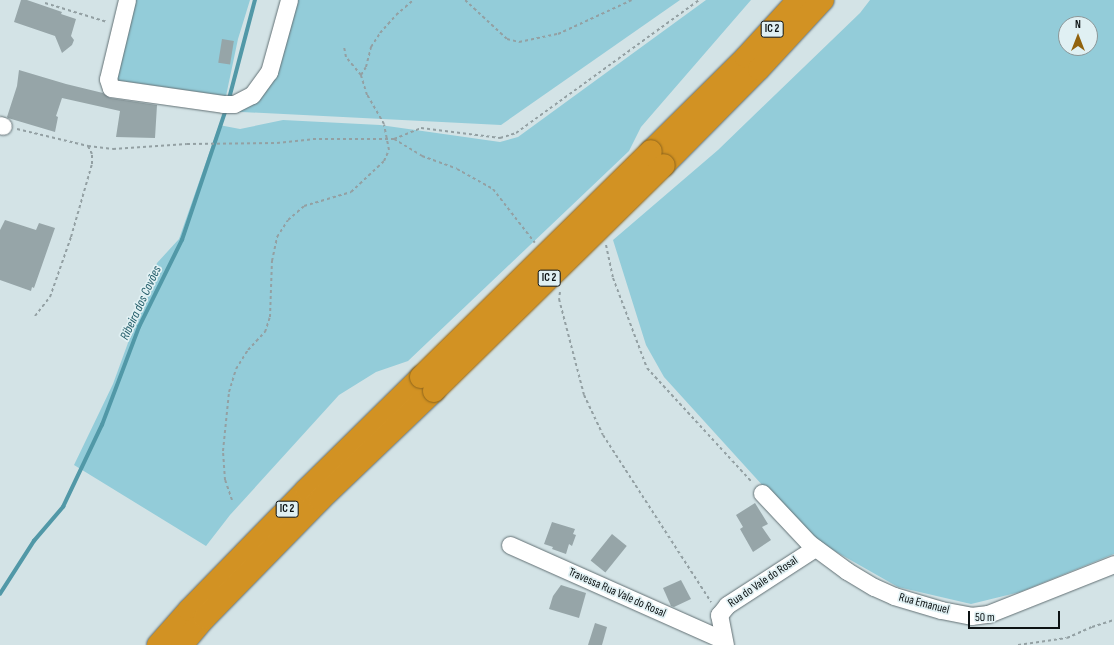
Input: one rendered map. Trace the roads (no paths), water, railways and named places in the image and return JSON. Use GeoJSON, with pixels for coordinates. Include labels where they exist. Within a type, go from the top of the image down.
{"type":"FeatureCollection","features":[{"type":"Feature","properties":{"kind":"highway","name":"IC 2"},"geometry":{"type":"LineString","coordinates":[[657,158],[798,0]]}},
{"type":"Feature","properties":{"kind":"highway","name":"IC 2"},"geometry":{"type":"LineString","coordinates":[[182,645],[205,618],[320,500],[428,384],[657,158],[759,69],[823,0]]}},
{"type":"Feature","properties":{"kind":"highway","name":"IC 2"},"geometry":{"type":"LineString","coordinates":[[158,645],[189,610],[306,490],[428,384]]}},
{"type":"Feature","properties":{"kind":"street"},"geometry":{"type":"LineString","coordinates":[[127,0],[108,79],[111,88],[229,104],[252,95],[269,72],[289,0]]}},
{"type":"Feature","properties":{"kind":"street","name":"Rua Emanuel"},"geometry":{"type":"LineString","coordinates":[[762,493],[815,548],[847,571],[874,587],[894,596],[941,610],[979,616],[988,614],[1114,564]]}},
{"type":"Feature","properties":{"kind":"street","name":"Travessa Rua Vale do Rosal"},"geometry":{"type":"LineString","coordinates":[[510,545],[724,643]]}},
{"type":"Feature","properties":{"kind":"street","name":"Rua do Vale do Rosal"},"geometry":{"type":"LineString","coordinates":[[724,643],[719,615],[727,605],[815,548]]}},
{"type":"Feature","properties":{"kind":"waterway","name":"Ribeira dos Covões"},"geometry":{"type":"LineString","coordinates":[[229,99],[255,0]]}},
{"type":"Feature","properties":{"kind":"waterway","name":"Ribeira dos Covões"},"geometry":{"type":"LineString","coordinates":[[0,594],[34,541],[63,507],[102,425],[139,327],[182,240],[226,109]]}}]}
